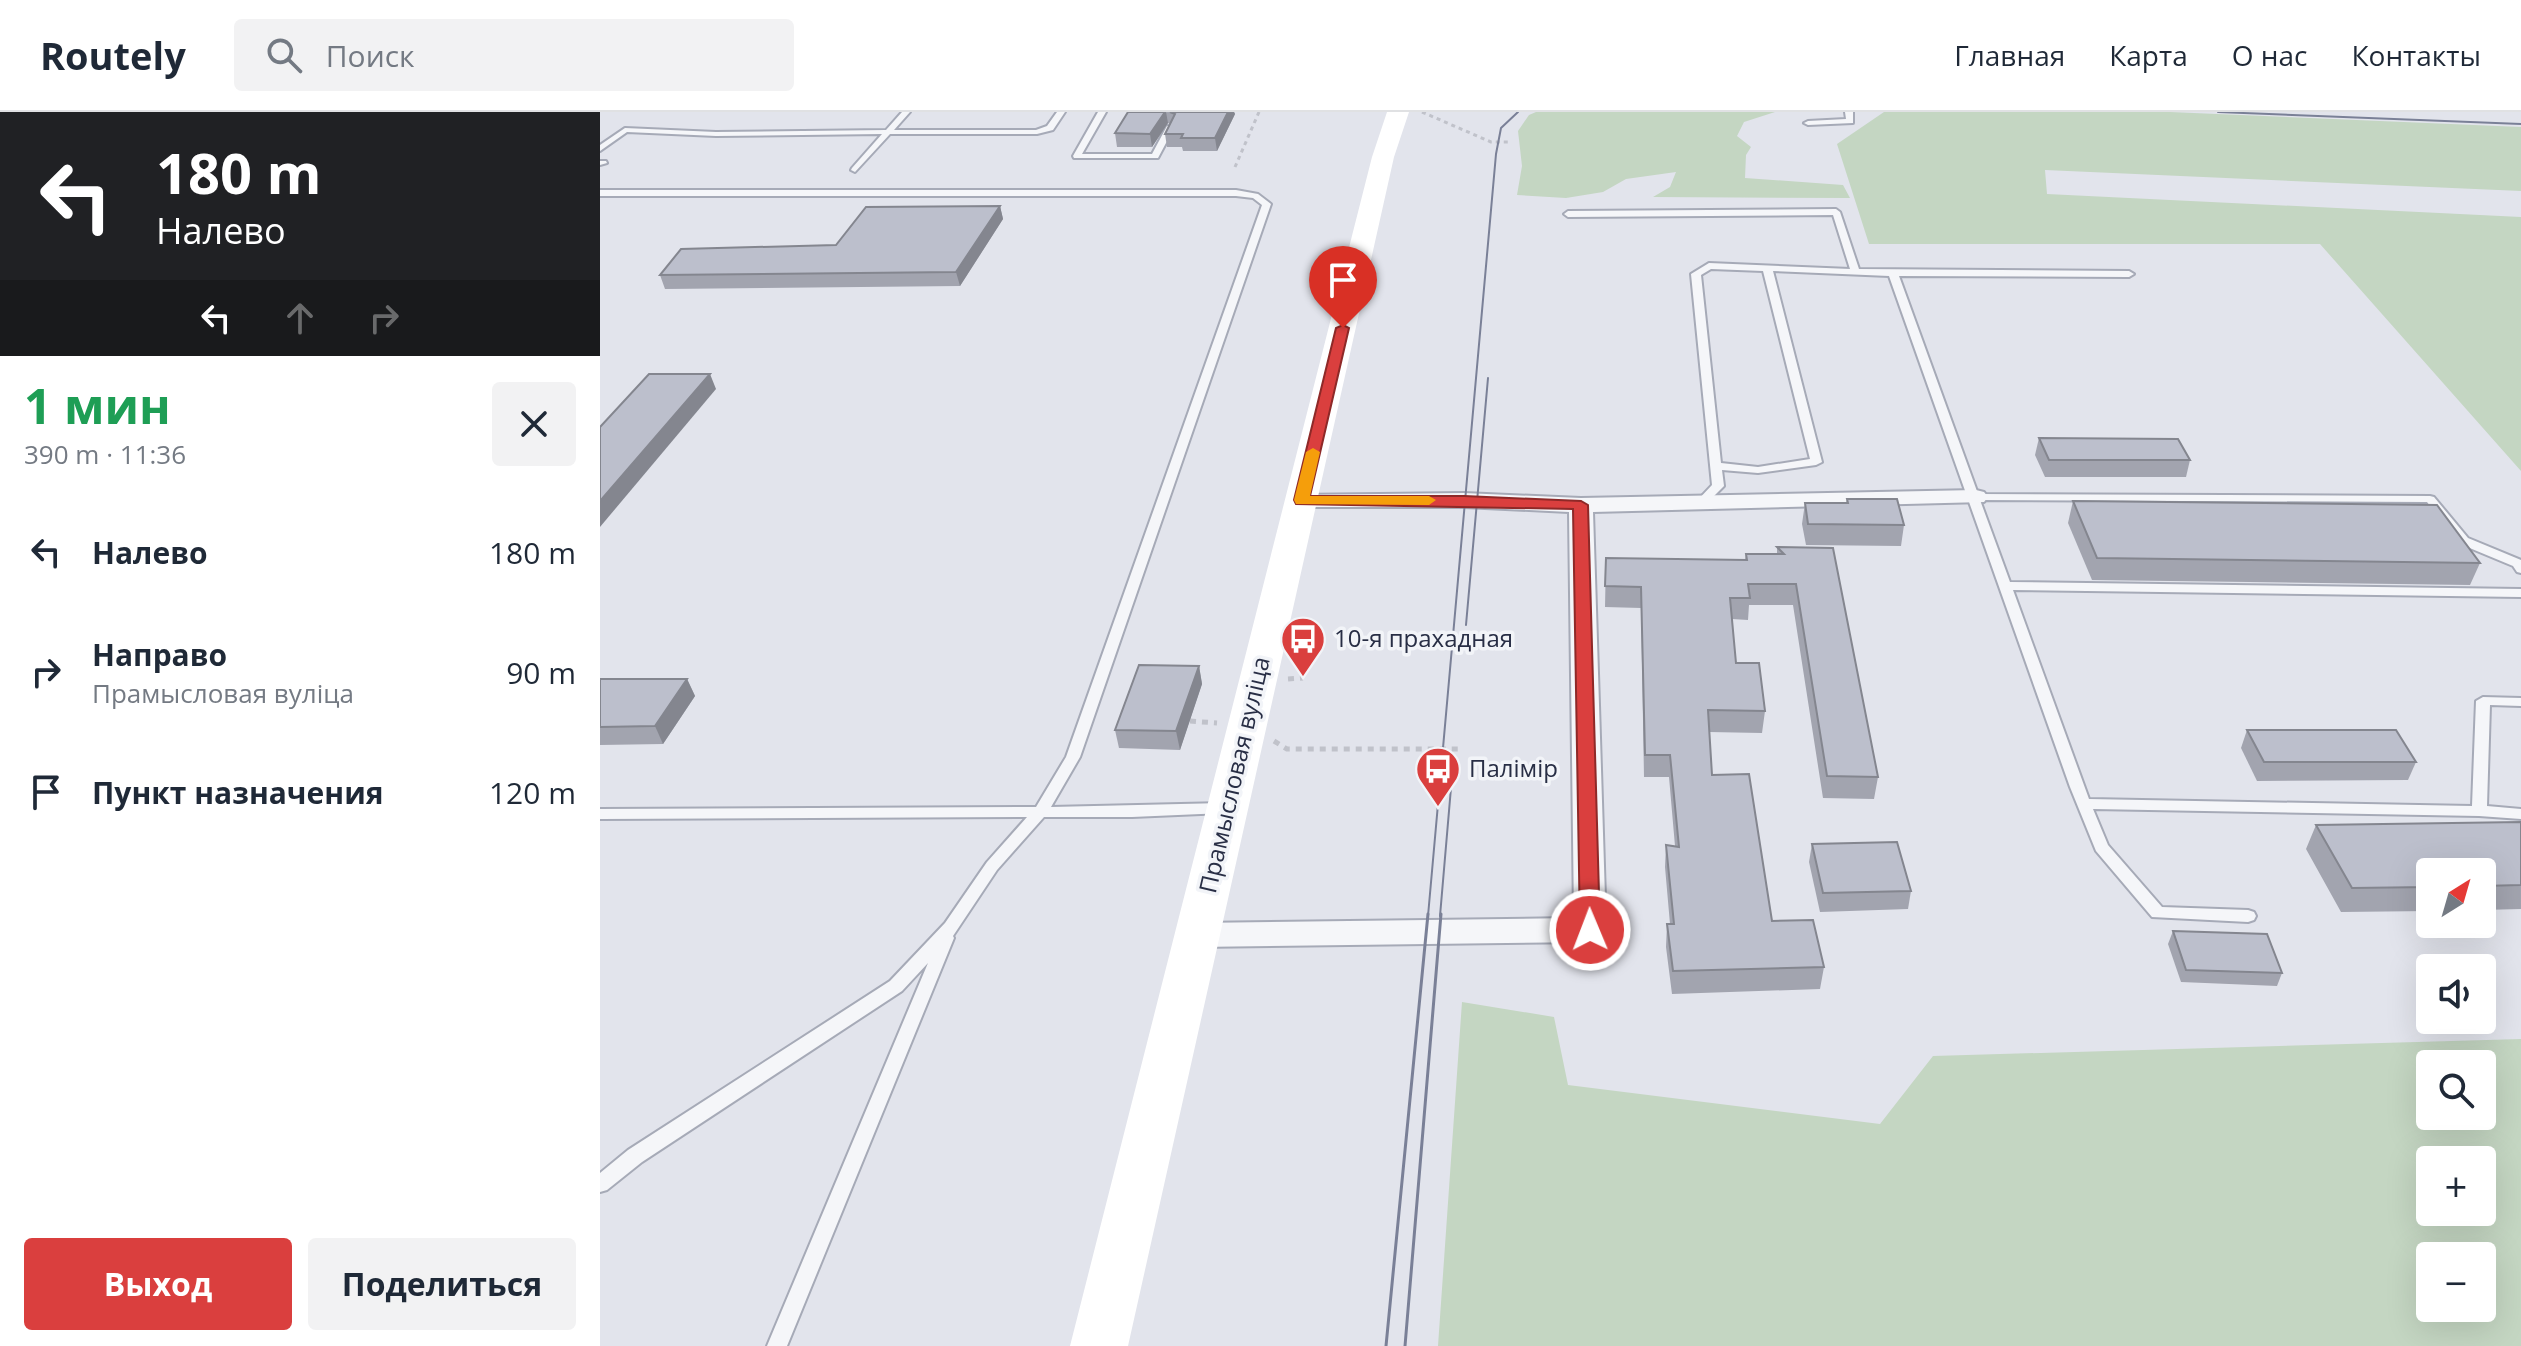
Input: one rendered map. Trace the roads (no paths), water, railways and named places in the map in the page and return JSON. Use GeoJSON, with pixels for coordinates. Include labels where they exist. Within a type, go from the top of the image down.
{"type":"FeatureCollection","features":[{"type":"Feature","properties":{"kind":"main road","name":"Прамысловая вуліца"},"geometry":{"type":"LineString","coordinates":[[1099,1346],[1383,157],[1398,112]]}},
{"type":"Feature","properties":{"kind":"street"},"geometry":{"type":"LineString","coordinates":[[1302,500],[1464,500],[1581,505],[1976,497]]}},
{"type":"Feature","properties":{"kind":"street"},"geometry":{"type":"LineString","coordinates":[[1196,935],[1590,930],[1589,570],[1581,505]]}},
{"type":"Feature","properties":{"kind":"lane"},"geometry":{"type":"LineString","coordinates":[[855,170],[906,112]]}},
{"type":"Feature","properties":{"kind":"lane"},"geometry":{"type":"LineString","coordinates":[[600,149],[625,130],[684,130],[716,134],[1037,132],[1050,128],[1061,112]]}},
{"type":"Feature","properties":{"kind":"lane"},"geometry":{"type":"LineString","coordinates":[[1102,112],[1077,156],[1155,156],[1170,128]]}},
{"type":"Feature","properties":{"kind":"lane"},"geometry":{"type":"LineString","coordinates":[[1808,123],[1850,121],[1849,112]]}},
{"type":"Feature","properties":{"kind":"lane"},"geometry":{"type":"LineString","coordinates":[[600,193],[1236,193],[1255,196],[1267,204],[1073,757],[1041,811],[992,866],[951,927],[896,986],[635,1156],[600,1184]]}},
{"type":"Feature","properties":{"kind":"lane"},"geometry":{"type":"LineString","coordinates":[[1568,214],[1836,212],[1855,271]]}},
{"type":"Feature","properties":{"kind":"lane"},"geometry":{"type":"LineString","coordinates":[[1701,503],[1718,486],[1696,274],[1709,266],[1893,273],[2129,274]]}},
{"type":"Feature","properties":{"kind":"lane"},"geometry":{"type":"LineString","coordinates":[[1716,466],[1758,470],[1816,462],[1767,267]]}},
{"type":"Feature","properties":{"kind":"lane"},"geometry":{"type":"LineString","coordinates":[[1893,273],[2101,847],[2158,913],[2248,916]]}},
{"type":"Feature","properties":{"kind":"lane"},"geometry":{"type":"LineString","coordinates":[[1976,497],[2430,499],[2464,541],[2517,563],[2521,569]]}},
{"type":"Feature","properties":{"kind":"lane"},"geometry":{"type":"LineString","coordinates":[[2007,586],[2521,593]]}},
{"type":"Feature","properties":{"kind":"lane"},"geometry":{"type":"LineString","coordinates":[[2479,811],[2483,701],[2521,702]]}},
{"type":"Feature","properties":{"kind":"lane"},"geometry":{"type":"LineString","coordinates":[[2084,804],[2521,814]]}},
{"type":"Feature","properties":{"kind":"lane"},"geometry":{"type":"LineString","coordinates":[[600,814],[1132,812],[1228,808]]}},
{"type":"Feature","properties":{"kind":"lane"},"geometry":{"type":"LineString","coordinates":[[777,1346],[951,927]]}},
{"type":"Feature","properties":{"kind":"tram line"},"geometry":{"type":"LineString","coordinates":[[1428,916],[1496,154],[1501,128],[1518,112]]}},
{"type":"Feature","properties":{"kind":"tram line"},"geometry":{"type":"LineString","coordinates":[[2218,112],[2521,124]]}},
{"type":"Feature","properties":{"kind":"tram line"},"geometry":{"type":"LineString","coordinates":[[1466,625],[1488,378]]}},
{"type":"Feature","properties":{"kind":"tram line"},"geometry":{"type":"LineString","coordinates":[[1440,916],[1452,776]]}},
{"type":"Feature","properties":{"kind":"tram line"},"geometry":{"type":"LineString","coordinates":[[1386,1346],[1428,914]]}},
{"type":"Feature","properties":{"kind":"tram line"},"geometry":{"type":"LineString","coordinates":[[1405,1346],[1441,914]]}},
{"type":"Feature","properties":{"kind":"place","name":"10-я прахадная"},"geometry":{"type":"Point","coordinates":[1303,678]}},
{"type":"Feature","properties":{"kind":"place","name":"Палімір"},"geometry":{"type":"Point","coordinates":[1438,808]}}]}
